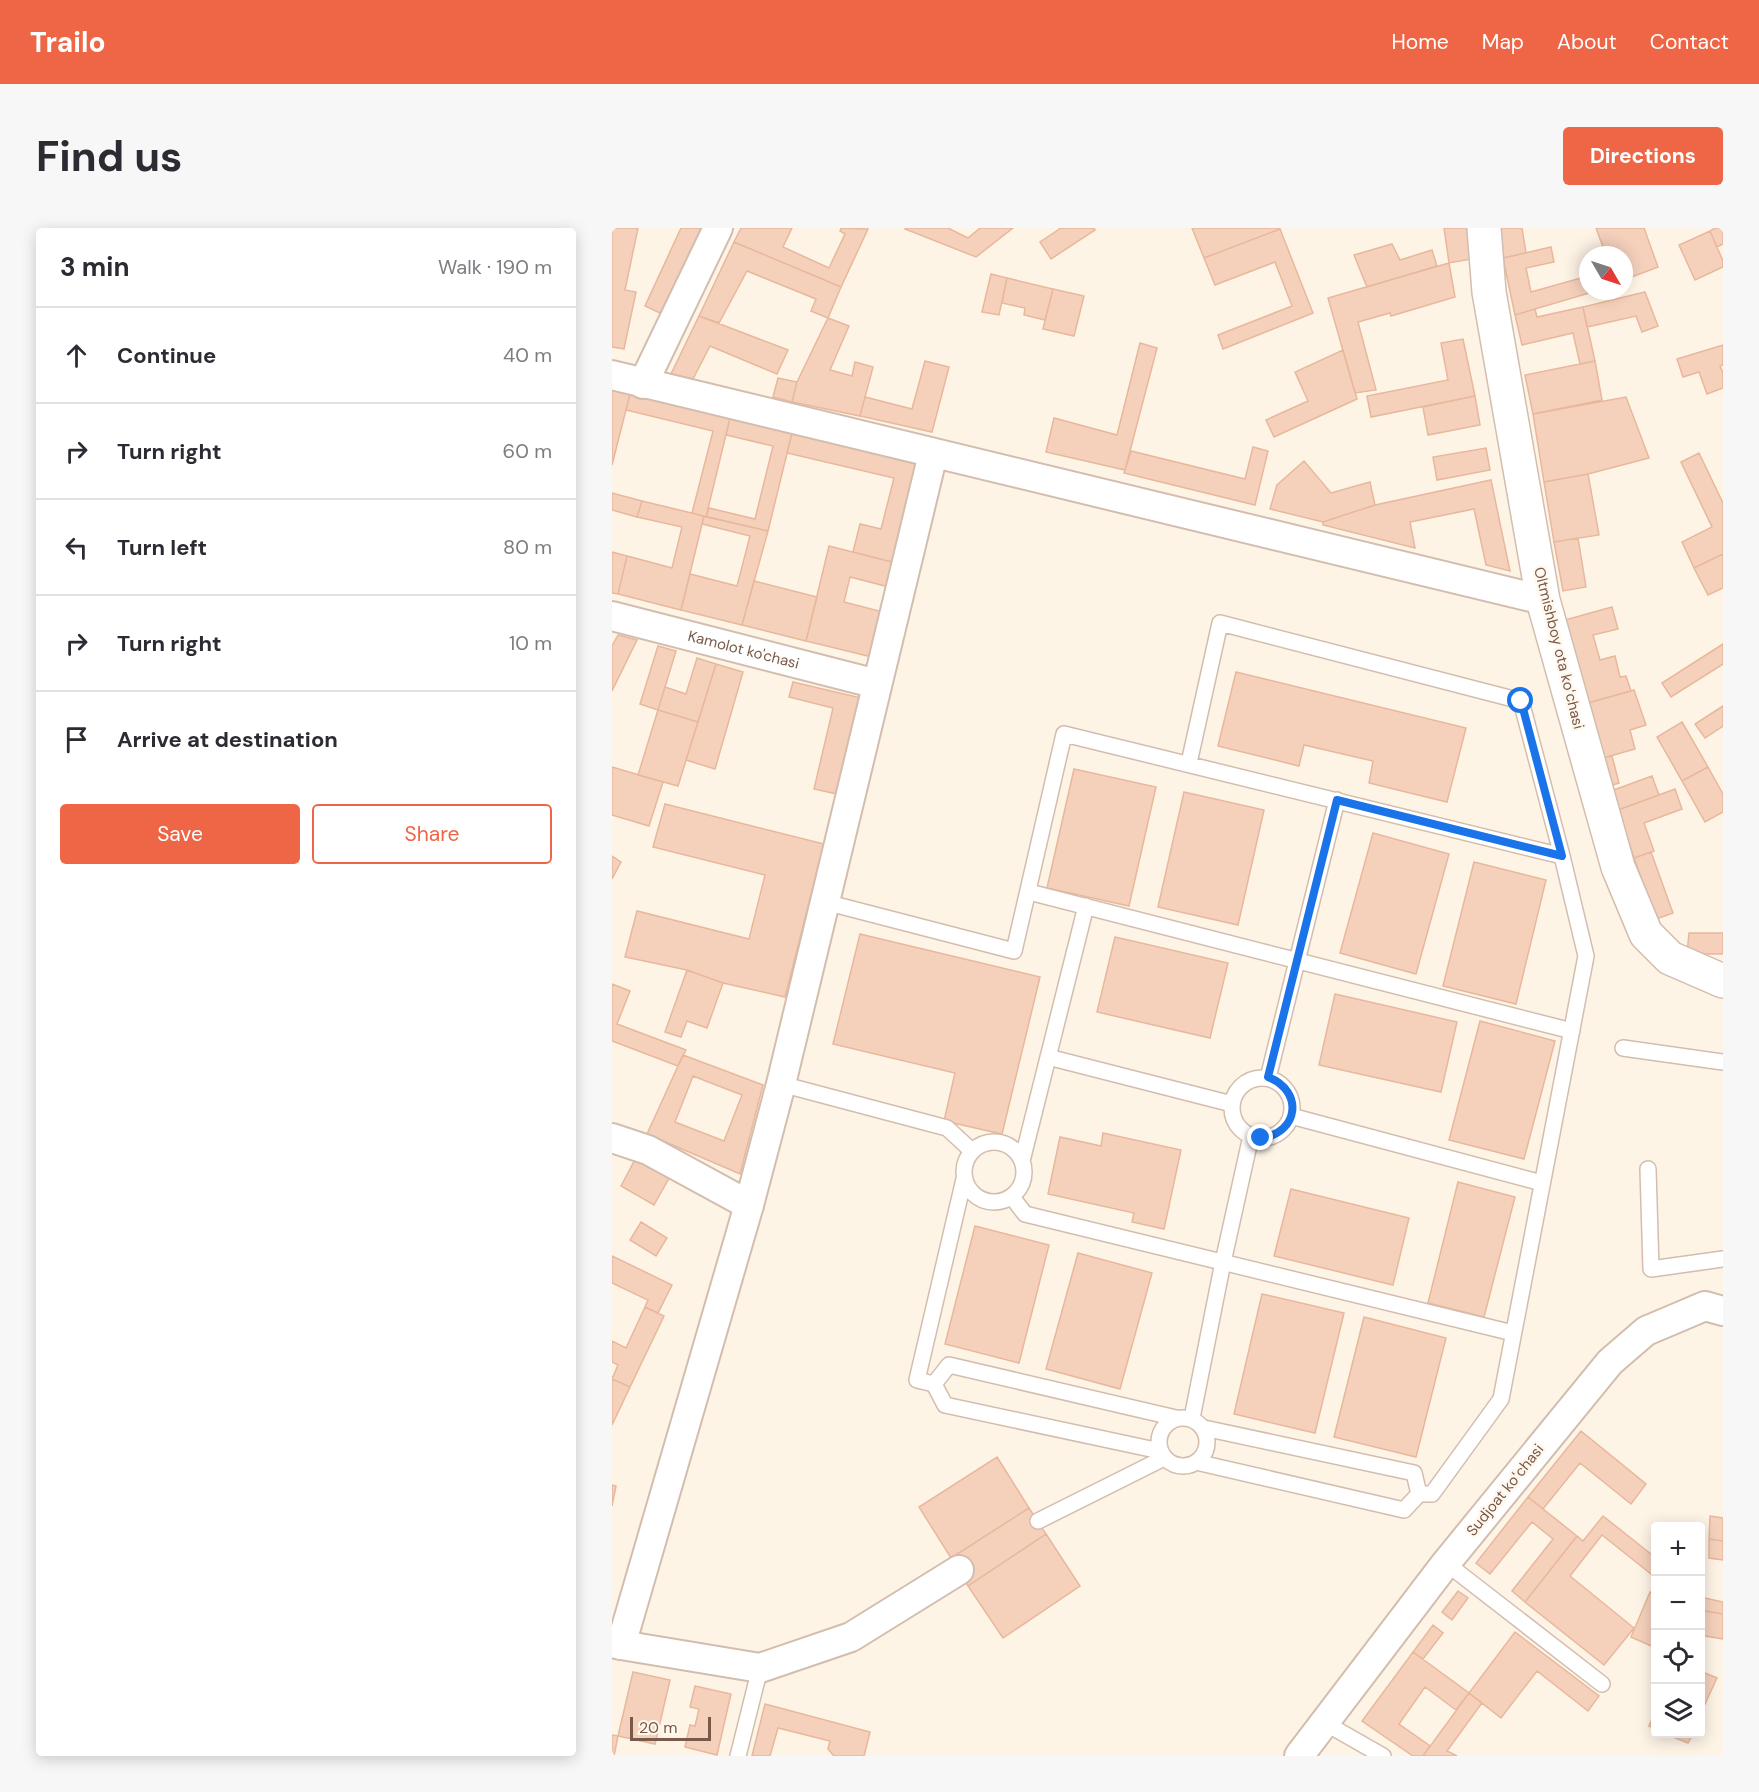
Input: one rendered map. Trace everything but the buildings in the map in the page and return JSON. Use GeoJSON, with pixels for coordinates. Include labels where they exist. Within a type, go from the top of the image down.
{"type":"FeatureCollection","features":[{"type":"Feature","properties":{"kind":"street"},"geometry":{"type":"LineString","coordinates":[[643,384],[718,228]]}},
{"type":"Feature","properties":{"kind":"street","name":"Oltmishboy ota koʻchasi"},"geometry":{"type":"LineString","coordinates":[[1484,228],[1489,292],[1544,600],[1618,867],[1646,934],[1670,958],[1723,981]]}},
{"type":"Feature","properties":{"kind":"street"},"geometry":{"type":"LineString","coordinates":[[612,375],[1544,600]]}},
{"type":"Feature","properties":{"kind":"street"},"geometry":{"type":"LineString","coordinates":[[933,454],[825,902],[748,1205],[616,1644],[760,1668],[851,1637],[959,1570]]}},
{"type":"Feature","properties":{"kind":"street","name":"Kamolot ko'chasi"},"geometry":{"type":"LineString","coordinates":[[612,616],[878,684]]}},
{"type":"Feature","properties":{"kind":"street"},"geometry":{"type":"LineString","coordinates":[[612,1138],[648,1150],[748,1205]]}},
{"type":"Feature","properties":{"kind":"street","name":"Sudjoat koʻchasi"},"geometry":{"type":"LineString","coordinates":[[1299,1756],[1446,1563],[1610,1362],[1646,1332],[1705,1306],[1723,1311]]}},
{"type":"Feature","properties":{"kind":"lane"},"geometry":{"type":"LineString","coordinates":[[1189,763],[1220,623],[1521,701],[1586,956],[1501,1399],[1432,1494],[1419,1494],[1404,1510],[1196,1462]]}},
{"type":"Feature","properties":{"kind":"lane"},"geometry":{"type":"LineString","coordinates":[[825,902],[1014,951],[1064,734],[1562,856]]}},
{"type":"Feature","properties":{"kind":"lane"},"geometry":{"type":"LineString","coordinates":[[1268,1077],[1337,800]]}},
{"type":"Feature","properties":{"kind":"lane"},"geometry":{"type":"LineString","coordinates":[[1029,892],[1572,1030]]}},
{"type":"Feature","properties":{"kind":"lane"},"geometry":{"type":"LineString","coordinates":[[1022,1161],[1086,906]]}},
{"type":"Feature","properties":{"kind":"lane"},"geometry":{"type":"LineString","coordinates":[[1623,1048],[1723,1062]]}},
{"type":"Feature","properties":{"kind":"lane"},"geometry":{"type":"LineString","coordinates":[[1048,1057],[1232,1104]]}},
{"type":"Feature","properties":{"kind":"lane"},"geometry":{"type":"LineString","coordinates":[[1258,1077],[1268,1077],[1278,1081],[1286,1088],[1293,1106],[1292,1116],[1280,1132],[1271,1137],[1251,1136],[1236,1124],[1232,1114],[1234,1094],[1240,1086],[1258,1077]]}},
{"type":"Feature","properties":{"kind":"lane"},"geometry":{"type":"LineString","coordinates":[[780,1084],[947,1128],[972,1151]]}},
{"type":"Feature","properties":{"kind":"lane"},"geometry":{"type":"LineString","coordinates":[[1292,1116],[1542,1183]]}},
{"type":"Feature","properties":{"kind":"lane"},"geometry":{"type":"LineString","coordinates":[[1192,1418],[1251,1136]]}},
{"type":"Feature","properties":{"kind":"lane"},"geometry":{"type":"LineString","coordinates":[[964,1179],[974,1196],[983,1201],[1003,1202],[1019,1190],[1023,1180],[1022,1161],[1010,1146],[1000,1142],[990,1142],[972,1151],[963,1168],[964,1179],[916,1380],[934,1384],[945,1405],[1162,1454]]}},
{"type":"Feature","properties":{"kind":"lane"},"geometry":{"type":"LineString","coordinates":[[1648,1169],[1651,1269],[1723,1259]]}},
{"type":"Feature","properties":{"kind":"lane"},"geometry":{"type":"LineString","coordinates":[[1012,1197],[1025,1214],[1513,1333]]}},
{"type":"Feature","properties":{"kind":"lane"},"geometry":{"type":"LineString","coordinates":[[934,1384],[949,1365],[1176,1418],[1192,1418],[1204,1428],[1414,1473],[1419,1494]]}},
{"type":"Feature","properties":{"kind":"lane"},"geometry":{"type":"LineString","coordinates":[[1176,1418],[1168,1422],[1159,1435],[1162,1454],[1170,1463],[1178,1466],[1196,1462],[1205,1452],[1207,1444],[1204,1428]]}},
{"type":"Feature","properties":{"kind":"lane"},"geometry":{"type":"LineString","coordinates":[[1038,1521],[1162,1454]]}},
{"type":"Feature","properties":{"kind":"lane"},"geometry":{"type":"LineString","coordinates":[[1446,1563],[1602,1684]]}},
{"type":"Feature","properties":{"kind":"lane"},"geometry":{"type":"LineString","coordinates":[[738,1756],[760,1668]]}},
{"type":"Feature","properties":{"kind":"lane"},"geometry":{"type":"LineString","coordinates":[[1325,1723],[1383,1756]]}},
{"type":"Feature","properties":{"kind":"route"},"geometry":{"type":"LineString","coordinates":[[1261,1138],[1271,1137],[1280,1132],[1292,1116],[1293,1106],[1286,1088],[1278,1081],[1268,1077],[1337,800],[1562,856],[1521,701]]}}]}
